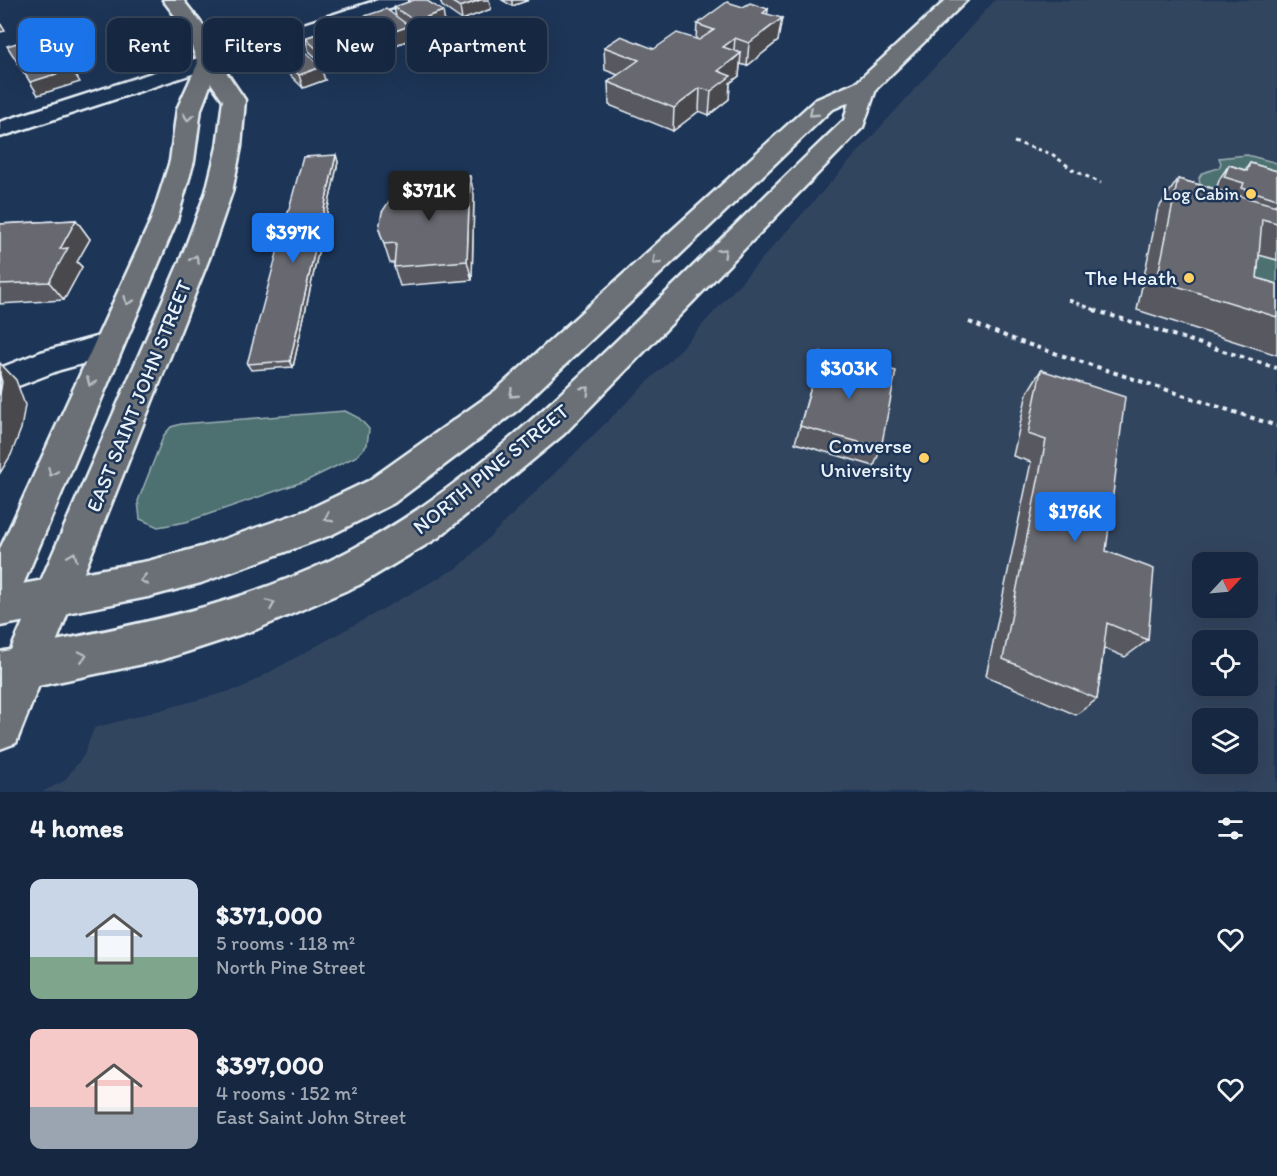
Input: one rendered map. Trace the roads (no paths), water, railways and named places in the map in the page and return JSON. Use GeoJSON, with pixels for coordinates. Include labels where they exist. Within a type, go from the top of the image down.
{"type":"FeatureCollection","features":[{"type":"Feature","properties":{"kind":"main road","name":"EAST SAINT JOHN STREET"},"geometry":{"type":"LineString","coordinates":[[173,0],[195,28],[203,48]]}},
{"type":"Feature","properties":{"kind":"main road","name":"NORTH PINE STREET"},"geometry":{"type":"LineString","coordinates":[[0,607],[148,579],[201,565],[318,523],[381,492],[507,400],[823,105],[865,87],[957,0]]}},
{"type":"Feature","properties":{"kind":"main road"},"geometry":{"type":"LineString","coordinates":[[0,593],[164,220],[176,189],[189,109],[205,72]]}},
{"type":"Feature","properties":{"kind":"main road","name":"EAST SAINT JOHN STREET"},"geometry":{"type":"LineString","coordinates":[[0,727],[13,670],[55,597],[158,353],[219,192],[229,147],[234,100],[215,72]]}},
{"type":"Feature","properties":{"kind":"main road","name":"NORTH PINE STREET"},"geometry":{"type":"LineString","coordinates":[[13,670],[162,639],[257,610],[345,572],[426,525],[552,424],[855,122],[865,87]]}},
{"type":"Feature","properties":{"kind":"street"},"geometry":{"type":"LineString","coordinates":[[303,32],[398,0]]}},
{"type":"Feature","properties":{"kind":"street"},"geometry":{"type":"LineString","coordinates":[[0,130],[203,65]]}},
{"type":"Feature","properties":{"kind":"street"},"geometry":{"type":"LineString","coordinates":[[0,381],[52,360],[107,346]]}},
{"type":"Feature","properties":{"kind":"place","name":"Log Cabin"},"geometry":{"type":"Point","coordinates":[1251,194]}},
{"type":"Feature","properties":{"kind":"place","name":"The Heath"},"geometry":{"type":"Point","coordinates":[1189,278]}},
{"type":"Feature","properties":{"kind":"place","name":"Converse University"},"geometry":{"type":"Point","coordinates":[924,458]}}]}
